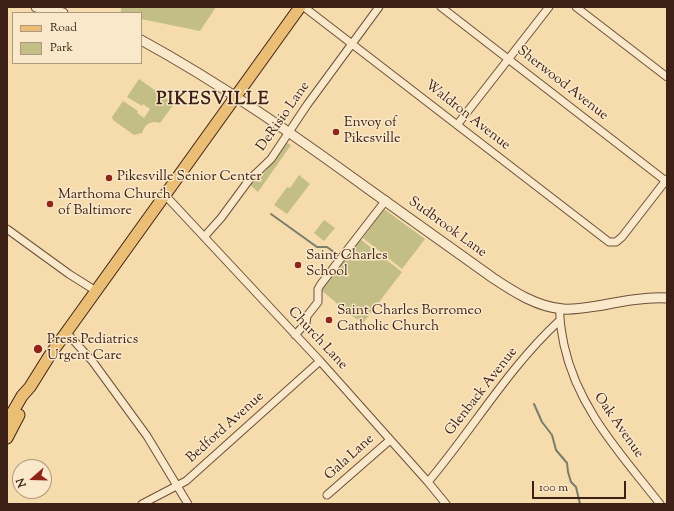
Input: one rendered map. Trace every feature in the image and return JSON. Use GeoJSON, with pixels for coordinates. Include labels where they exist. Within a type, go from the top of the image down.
{"type":"FeatureCollection","features":[{"type":"Feature","properties":{"kind":"main road"},"geometry":{"type":"LineString","coordinates":[[7,422],[22,396],[30,387],[66,332],[300,7]]}},
{"type":"Feature","properties":{"kind":"main road"},"geometry":{"type":"LineString","coordinates":[[7,438],[27,398],[30,387]]}},
{"type":"Feature","properties":{"kind":"street"},"geometry":{"type":"LineString","coordinates":[[36,7],[58,12]]}},
{"type":"Feature","properties":{"kind":"street","name":"Waldron Avenue"},"geometry":{"type":"LineString","coordinates":[[304,7],[609,242],[616,242],[622,238],[666,181]]}},
{"type":"Feature","properties":{"kind":"street","name":"DeRisio Lane"},"geometry":{"type":"LineString","coordinates":[[204,237],[221,218],[249,180],[271,159],[307,105],[379,7]]}},
{"type":"Feature","properties":{"kind":"street","name":"Sherwood Avenue"},"geometry":{"type":"LineString","coordinates":[[441,7],[666,181]]}},
{"type":"Feature","properties":{"kind":"street"},"geometry":{"type":"LineString","coordinates":[[457,125],[549,7]]}},
{"type":"Feature","properties":{"kind":"street"},"geometry":{"type":"LineString","coordinates":[[576,7],[667,77]]}},
{"type":"Feature","properties":{"kind":"street","name":"Sudbrook Lane"},"geometry":{"type":"LineString","coordinates":[[142,41],[173,57],[236,96],[386,200],[509,288],[532,301],[560,309],[573,309],[632,300],[667,298]]}},
{"type":"Feature","properties":{"kind":"street","name":"Church Lane"},"geometry":{"type":"LineString","coordinates":[[164,195],[320,361],[446,504]]}},
{"type":"Feature","properties":{"kind":"street"},"geometry":{"type":"LineString","coordinates":[[295,335],[306,323],[307,316],[318,302],[318,289],[321,284],[386,200]]}},
{"type":"Feature","properties":{"kind":"street"},"geometry":{"type":"LineString","coordinates":[[7,229],[69,274],[96,291]]}},
{"type":"Feature","properties":{"kind":"street","name":"Oak Avenue"},"geometry":{"type":"LineString","coordinates":[[560,309],[559,321],[570,369],[589,410],[660,504]]}},
{"type":"Feature","properties":{"kind":"street","name":"Glenback Avenue"},"geometry":{"type":"LineString","coordinates":[[428,482],[533,347],[559,321]]}},
{"type":"Feature","properties":{"kind":"street"},"geometry":{"type":"LineString","coordinates":[[66,332],[93,362],[147,436],[188,504]]}},
{"type":"Feature","properties":{"kind":"street","name":"Bedford Avenue"},"geometry":{"type":"LineString","coordinates":[[142,504],[178,486],[200,470],[320,361]]}},
{"type":"Feature","properties":{"kind":"street","name":"Gala Lane"},"geometry":{"type":"LineString","coordinates":[[327,495],[390,440]]}},
{"type":"Feature","properties":{"kind":"green space"},"geometry":{"type":"Polygon","coordinates":[[[121,7],[216,7],[200,31],[142,19],[142,12],[121,12],[121,7]]]}},
{"type":"Feature","properties":{"kind":"green space"},"geometry":{"type":"Polygon","coordinates":[[[139,79],[174,104],[160,123],[151,122],[145,127],[142,133],[134,135],[113,120],[112,117],[123,101],[138,111],[137,113],[144,118],[150,109],[127,97],[139,79]]]}},
{"type":"Feature","properties":{"kind":"green space"},"geometry":{"type":"Polygon","coordinates":[[[287,143],[291,145],[258,192],[250,185],[264,173],[287,143]]]}},
{"type":"Feature","properties":{"kind":"green space"},"geometry":{"type":"Polygon","coordinates":[[[299,175],[310,184],[287,214],[274,205],[287,187],[290,188],[299,175]]]}},
{"type":"Feature","properties":{"kind":"green space"},"geometry":{"type":"Polygon","coordinates":[[[384,209],[425,239],[402,269],[363,238],[384,209]]]}},
{"type":"Feature","properties":{"kind":"green space"},"geometry":{"type":"Polygon","coordinates":[[[324,220],[335,228],[324,241],[314,233],[324,220]]]}},
{"type":"Feature","properties":{"kind":"green space"},"geometry":{"type":"Polygon","coordinates":[[[360,239],[402,272],[363,323],[352,316],[321,290],[360,239]]]}},
{"type":"Feature","properties":{"kind":"waterway"},"geometry":{"type":"LineString","coordinates":[[271,214],[317,247],[327,247],[339,256]]}},
{"type":"Feature","properties":{"kind":"waterway"},"geometry":{"type":"LineString","coordinates":[[534,404],[542,422],[552,435],[556,450],[567,463],[571,482],[576,487],[580,504]]}},
{"type":"Feature","properties":{"kind":"place","name":"Envoy of Pikesville"},"geometry":{"type":"Point","coordinates":[336,132]}},
{"type":"Feature","properties":{"kind":"place","name":"Pikesville Senior Center"},"geometry":{"type":"Point","coordinates":[109,178]}},
{"type":"Feature","properties":{"kind":"place","name":"Marthoma Church of Baltimore"},"geometry":{"type":"Point","coordinates":[50,204]}},
{"type":"Feature","properties":{"kind":"place","name":"Saint Charles School"},"geometry":{"type":"Point","coordinates":[298,265]}},
{"type":"Feature","properties":{"kind":"place","name":"Saint Charles Borromeo Catholic Church"},"geometry":{"type":"Point","coordinates":[329,320]}},
{"type":"Feature","properties":{"kind":"place","name":"Press Pediatrics Urgent Care"},"geometry":{"type":"Point","coordinates":[38,349]}},
{"type":"Feature","properties":{"kind":"district","name":"PIKESVILLE"},"geometry":{"type":"Point","coordinates":[213,101]}}]}
